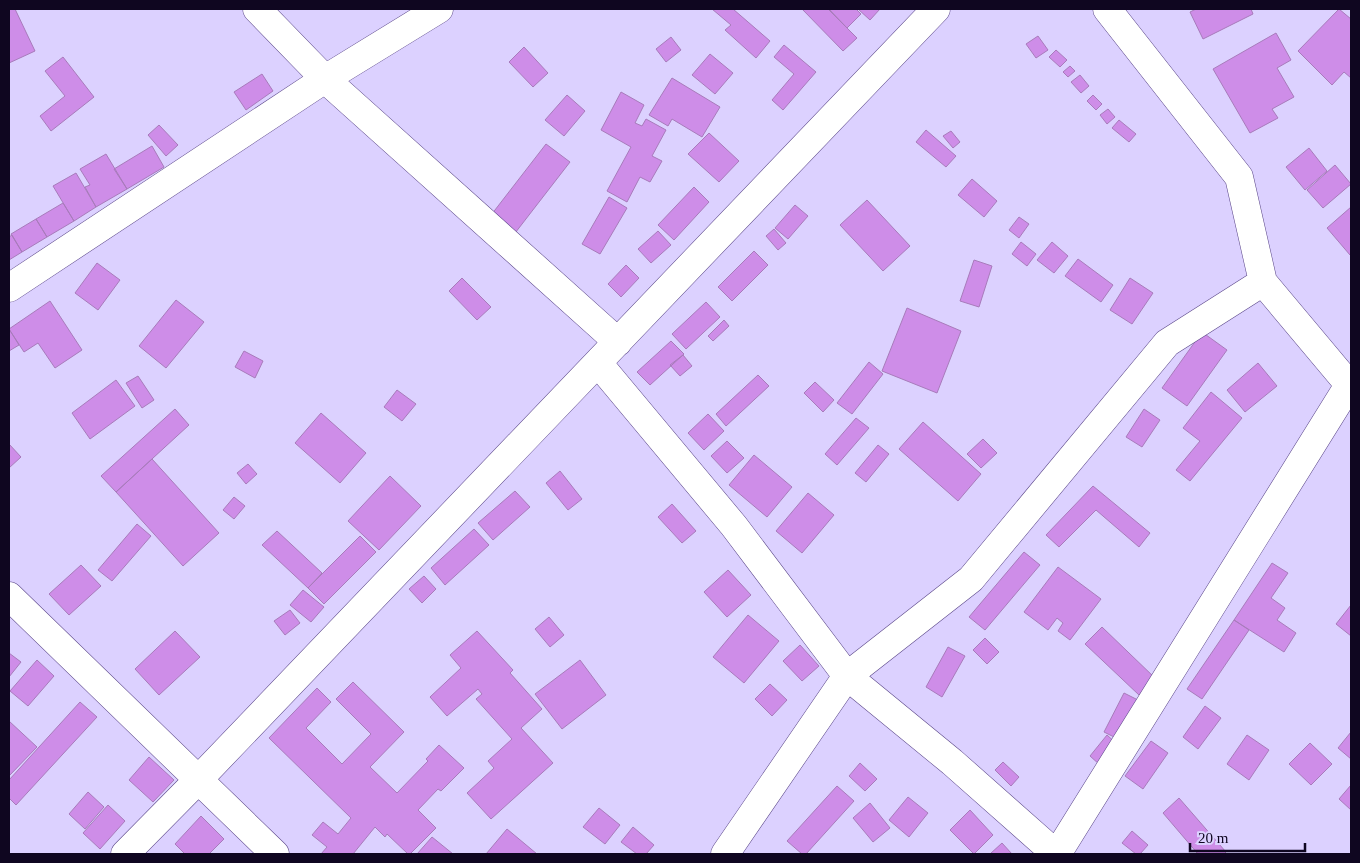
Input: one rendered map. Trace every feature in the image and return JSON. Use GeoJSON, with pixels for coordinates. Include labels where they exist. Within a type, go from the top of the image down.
{"type":"FeatureCollection","features":[{"type":"Feature","properties":{"kind":"street"},"geometry":{"type":"LineString","coordinates":[[257,9],[325,79],[618,342]]}},
{"type":"Feature","properties":{"kind":"street"},"geometry":{"type":"LineString","coordinates":[[9,288],[325,79],[439,9]]}},
{"type":"Feature","properties":{"kind":"street"},"geometry":{"type":"LineString","coordinates":[[125,854],[936,9]]}},
{"type":"Feature","properties":{"kind":"street"},"geometry":{"type":"LineString","coordinates":[[598,363],[734,526],[848,676],[952,762],[1057,854],[1350,386],[1263,282],[1239,177],[1107,9]]}},
{"type":"Feature","properties":{"kind":"street"},"geometry":{"type":"LineString","coordinates":[[725,854],[848,676],[971,579],[1167,343],[1263,282]]}},
{"type":"Feature","properties":{"kind":"street"},"geometry":{"type":"LineString","coordinates":[[9,596],[275,854]]}},
{"type":"Feature","properties":{"kind":"building"},"geometry":{"type":"Polygon","coordinates":[[[9,9],[15,9],[35,51],[9,63],[9,9]]]}},
{"type":"Feature","properties":{"kind":"building"},"geometry":{"type":"Polygon","coordinates":[[[712,9],[733,9],[770,41],[756,58],[725,30],[731,25],[712,9]]]}},
{"type":"Feature","properties":{"kind":"building"},"geometry":{"type":"Polygon","coordinates":[[[802,9],[828,9],[857,38],[843,51],[802,9]]]}},
{"type":"Feature","properties":{"kind":"building"},"geometry":{"type":"Polygon","coordinates":[[[829,9],[856,9],[861,14],[847,28],[829,9]]]}},
{"type":"Feature","properties":{"kind":"building"},"geometry":{"type":"Polygon","coordinates":[[[858,9],[880,9],[870,20],[858,9]]]}},
{"type":"Feature","properties":{"kind":"building"},"geometry":{"type":"Polygon","coordinates":[[[1196,9],[1251,9],[1253,14],[1203,39],[1190,12],[1196,9]]]}},
{"type":"Feature","properties":{"kind":"building"},"geometry":{"type":"Polygon","coordinates":[[[1339,9],[1351,19],[1351,78],[1344,72],[1332,85],[1298,51],[1339,9]]]}},
{"type":"Feature","properties":{"kind":"building"},"geometry":{"type":"Polygon","coordinates":[[[1276,33],[1291,60],[1277,68],[1294,97],[1272,109],[1278,118],[1250,133],[1213,69],[1276,33]]]}},
{"type":"Feature","properties":{"kind":"building"},"geometry":{"type":"Polygon","coordinates":[[[1038,36],[1048,50],[1036,58],[1026,44],[1038,36]]]}},
{"type":"Feature","properties":{"kind":"building"},"geometry":{"type":"Polygon","coordinates":[[[671,37],[681,50],[666,62],[656,49],[671,37]]]}},
{"type":"Feature","properties":{"kind":"building"},"geometry":{"type":"Polygon","coordinates":[[[784,45],[816,72],[783,110],[772,100],[794,74],[774,57],[784,45]]]}},
{"type":"Feature","properties":{"kind":"building"},"geometry":{"type":"Polygon","coordinates":[[[524,47],[548,73],[533,87],[509,62],[524,47]]]}},
{"type":"Feature","properties":{"kind":"building"},"geometry":{"type":"Polygon","coordinates":[[[1056,50],[1067,60],[1060,67],[1049,57],[1056,50]]]}},
{"type":"Feature","properties":{"kind":"building"},"geometry":{"type":"Polygon","coordinates":[[[710,54],[733,73],[715,94],[692,75],[710,54]]]}},
{"type":"Feature","properties":{"kind":"building"},"geometry":{"type":"Polygon","coordinates":[[[63,57],[94,97],[51,131],[40,116],[65,96],[45,71],[63,57]]]}},
{"type":"Feature","properties":{"kind":"building"},"geometry":{"type":"Polygon","coordinates":[[[1070,66],[1075,71],[1068,77],[1063,72],[1070,66]]]}},
{"type":"Feature","properties":{"kind":"building"},"geometry":{"type":"Polygon","coordinates":[[[262,74],[273,91],[246,110],[234,92],[262,74]]]}},
{"type":"Feature","properties":{"kind":"building"},"geometry":{"type":"Polygon","coordinates":[[[1080,75],[1089,86],[1081,93],[1071,82],[1080,75]]]}},
{"type":"Feature","properties":{"kind":"building"},"geometry":{"type":"Polygon","coordinates":[[[672,78],[720,107],[702,137],[672,119],[668,126],[649,115],[672,78]]]}},
{"type":"Feature","properties":{"kind":"building"},"geometry":{"type":"Polygon","coordinates":[[[621,92],[644,105],[635,123],[642,126],[646,119],[666,130],[652,156],[662,161],[650,182],[640,177],[627,202],[607,191],[631,147],[601,130],[621,92]]]}},
{"type":"Feature","properties":{"kind":"building"},"geometry":{"type":"Polygon","coordinates":[[[567,95],[585,111],[564,136],[545,120],[567,95]]]}},
{"type":"Feature","properties":{"kind":"building"},"geometry":{"type":"Polygon","coordinates":[[[1093,95],[1102,104],[1096,110],[1087,101],[1093,95]]]}},
{"type":"Feature","properties":{"kind":"building"},"geometry":{"type":"Polygon","coordinates":[[[1108,109],[1115,117],[1107,124],[1100,115],[1108,109]]]}},
{"type":"Feature","properties":{"kind":"building"},"geometry":{"type":"Polygon","coordinates":[[[1119,120],[1136,134],[1129,142],[1112,128],[1119,120]]]}},
{"type":"Feature","properties":{"kind":"building"},"geometry":{"type":"Polygon","coordinates":[[[159,125],[178,145],[166,156],[148,135],[159,125]]]}},
{"type":"Feature","properties":{"kind":"building"},"geometry":{"type":"Polygon","coordinates":[[[926,130],[956,156],[946,167],[916,142],[926,130]]]}},
{"type":"Feature","properties":{"kind":"building"},"geometry":{"type":"Polygon","coordinates":[[[951,131],[960,142],[953,148],[943,136],[951,131]]]}},
{"type":"Feature","properties":{"kind":"building"},"geometry":{"type":"Polygon","coordinates":[[[709,133],[739,161],[719,182],[688,154],[709,133]]]}},
{"type":"Feature","properties":{"kind":"building"},"geometry":{"type":"Polygon","coordinates":[[[546,144],[570,162],[512,237],[488,219],[546,144]]]}},
{"type":"Feature","properties":{"kind":"building"},"geometry":{"type":"Polygon","coordinates":[[[152,146],[164,167],[127,189],[114,169],[152,146]]]}},
{"type":"Feature","properties":{"kind":"building"},"geometry":{"type":"Polygon","coordinates":[[[1309,148],[1327,171],[1305,190],[1286,167],[1309,148]]]}},
{"type":"Feature","properties":{"kind":"building"},"geometry":{"type":"Polygon","coordinates":[[[106,154],[127,189],[96,207],[85,187],[90,185],[80,169],[106,154]]]}},
{"type":"Feature","properties":{"kind":"building"},"geometry":{"type":"Polygon","coordinates":[[[1335,165],[1351,184],[1323,208],[1307,190],[1335,165]]]}},
{"type":"Feature","properties":{"kind":"building"},"geometry":{"type":"Polygon","coordinates":[[[76,173],[96,207],[74,221],[53,186],[76,173]]]}},
{"type":"Feature","properties":{"kind":"building"},"geometry":{"type":"Polygon","coordinates":[[[972,179],[997,201],[984,217],[958,195],[972,179]]]}},
{"type":"Feature","properties":{"kind":"building"},"geometry":{"type":"Polygon","coordinates":[[[694,187],[709,202],[674,240],[658,225],[694,187]]]}},
{"type":"Feature","properties":{"kind":"building"},"geometry":{"type":"Polygon","coordinates":[[[609,197],[627,208],[600,254],[582,244],[609,197]]]}},
{"type":"Feature","properties":{"kind":"building"},"geometry":{"type":"Polygon","coordinates":[[[867,200],[910,246],[883,271],[840,225],[867,200]]]}},
{"type":"Feature","properties":{"kind":"building"},"geometry":{"type":"Polygon","coordinates":[[[63,203],[74,221],[47,237],[36,219],[63,203]]]}},
{"type":"Feature","properties":{"kind":"building"},"geometry":{"type":"Polygon","coordinates":[[[795,205],[808,216],[788,239],[775,228],[795,205]]]}},
{"type":"Feature","properties":{"kind":"building"},"geometry":{"type":"Polygon","coordinates":[[[1351,207],[1351,254],[1350,255],[1327,228],[1351,207]]]}},
{"type":"Feature","properties":{"kind":"building"},"geometry":{"type":"Polygon","coordinates":[[[1019,217],[1029,224],[1019,238],[1009,230],[1019,217]]]}},
{"type":"Feature","properties":{"kind":"building"},"geometry":{"type":"Polygon","coordinates":[[[36,219],[47,237],[22,252],[11,234],[36,219]]]}},
{"type":"Feature","properties":{"kind":"building"},"geometry":{"type":"Polygon","coordinates":[[[774,229],[786,243],[778,250],[766,236],[774,229]]]}},
{"type":"Feature","properties":{"kind":"building"},"geometry":{"type":"Polygon","coordinates":[[[658,231],[671,245],[651,263],[638,249],[658,231]]]}},
{"type":"Feature","properties":{"kind":"building"},"geometry":{"type":"Polygon","coordinates":[[[12,235],[22,252],[9,260],[9,237],[12,235]]]}},
{"type":"Feature","properties":{"kind":"building"},"geometry":{"type":"Polygon","coordinates":[[[1021,242],[1036,254],[1027,266],[1012,254],[1021,242]]]}},
{"type":"Feature","properties":{"kind":"building"},"geometry":{"type":"Polygon","coordinates":[[[1052,242],[1068,256],[1054,273],[1037,260],[1052,242]]]}},
{"type":"Feature","properties":{"kind":"building"},"geometry":{"type":"Polygon","coordinates":[[[754,251],[768,265],[732,301],[718,287],[754,251]]]}},
{"type":"Feature","properties":{"kind":"building"},"geometry":{"type":"Polygon","coordinates":[[[1078,259],[1113,285],[1101,302],[1065,276],[1078,259]]]}},
{"type":"Feature","properties":{"kind":"building"},"geometry":{"type":"Polygon","coordinates":[[[974,260],[992,266],[979,307],[960,301],[974,260]]]}},
{"type":"Feature","properties":{"kind":"building"},"geometry":{"type":"Polygon","coordinates":[[[97,263],[120,280],[98,310],[75,293],[97,263]]]}},
{"type":"Feature","properties":{"kind":"building"},"geometry":{"type":"Polygon","coordinates":[[[626,265],[639,278],[621,297],[608,284],[626,265]]]}},
{"type":"Feature","properties":{"kind":"building"},"geometry":{"type":"Polygon","coordinates":[[[462,278],[491,307],[477,320],[449,291],[462,278]]]}},
{"type":"Feature","properties":{"kind":"building"},"geometry":{"type":"Polygon","coordinates":[[[1130,278],[1153,293],[1132,324],[1110,310],[1130,278]]]}},
{"type":"Feature","properties":{"kind":"building"},"geometry":{"type":"Polygon","coordinates":[[[176,300],[204,322],[166,368],[139,346],[176,300]]]}},
{"type":"Feature","properties":{"kind":"building"},"geometry":{"type":"Polygon","coordinates":[[[50,301],[82,350],[55,368],[38,343],[24,352],[9,329],[50,301]]]}},
{"type":"Feature","properties":{"kind":"building"},"geometry":{"type":"Polygon","coordinates":[[[706,302],[720,317],[686,349],[672,334],[706,302]]]}},
{"type":"Feature","properties":{"kind":"building"},"geometry":{"type":"Polygon","coordinates":[[[907,308],[961,331],[937,393],[882,371],[907,308]]]}},
{"type":"Feature","properties":{"kind":"building"},"geometry":{"type":"Polygon","coordinates":[[[724,320],[729,326],[713,341],[708,336],[724,320]]]}},
{"type":"Feature","properties":{"kind":"building"},"geometry":{"type":"Polygon","coordinates":[[[9,329],[19,345],[9,351],[9,329]]]}},
{"type":"Feature","properties":{"kind":"building"},"geometry":{"type":"Polygon","coordinates":[[[1202,332],[1227,350],[1187,406],[1162,388],[1202,332]]]}},
{"type":"Feature","properties":{"kind":"building"},"geometry":{"type":"Polygon","coordinates":[[[671,341],[684,354],[650,385],[637,372],[671,341]]]}},
{"type":"Feature","properties":{"kind":"building"},"geometry":{"type":"Polygon","coordinates":[[[244,351],[263,361],[255,378],[235,367],[244,351]]]}},
{"type":"Feature","properties":{"kind":"building"},"geometry":{"type":"Polygon","coordinates":[[[683,355],[692,366],[680,376],[670,365],[683,355]]]}},
{"type":"Feature","properties":{"kind":"building"},"geometry":{"type":"Polygon","coordinates":[[[869,362],[883,374],[852,414],[837,403],[869,362]]]}},
{"type":"Feature","properties":{"kind":"building"},"geometry":{"type":"Polygon","coordinates":[[[1258,363],[1277,386],[1245,412],[1227,390],[1258,363]]]}},
{"type":"Feature","properties":{"kind":"building"},"geometry":{"type":"Polygon","coordinates":[[[758,375],[769,386],[726,426],[716,414],[758,375]]]}},
{"type":"Feature","properties":{"kind":"building"},"geometry":{"type":"Polygon","coordinates":[[[138,376],[154,400],[142,408],[126,383],[138,376]]]}},
{"type":"Feature","properties":{"kind":"building"},"geometry":{"type":"Polygon","coordinates":[[[116,380],[135,406],[90,439],[72,413],[116,380]]]}},
{"type":"Feature","properties":{"kind":"building"},"geometry":{"type":"Polygon","coordinates":[[[815,382],[834,400],[823,412],[804,393],[815,382]]]}},
{"type":"Feature","properties":{"kind":"building"},"geometry":{"type":"Polygon","coordinates":[[[397,390],[416,404],[402,421],[384,407],[397,390]]]}},
{"type":"Feature","properties":{"kind":"building"},"geometry":{"type":"Polygon","coordinates":[[[1211,392],[1242,418],[1190,481],[1176,470],[1200,441],[1183,428],[1211,392]]]}},
{"type":"Feature","properties":{"kind":"building"},"geometry":{"type":"Polygon","coordinates":[[[175,409],[189,425],[116,492],[101,476],[175,409]]]}},
{"type":"Feature","properties":{"kind":"building"},"geometry":{"type":"Polygon","coordinates":[[[1144,409],[1160,420],[1142,447],[1126,437],[1144,409]]]}},
{"type":"Feature","properties":{"kind":"building"},"geometry":{"type":"Polygon","coordinates":[[[321,413],[366,453],[340,483],[295,443],[321,413]]]}},
{"type":"Feature","properties":{"kind":"building"},"geometry":{"type":"Polygon","coordinates":[[[708,414],[724,431],[704,450],[688,433],[708,414]]]}},
{"type":"Feature","properties":{"kind":"building"},"geometry":{"type":"Polygon","coordinates":[[[856,418],[869,428],[837,465],[825,454],[856,418]]]}},
{"type":"Feature","properties":{"kind":"building"},"geometry":{"type":"Polygon","coordinates":[[[923,422],[981,474],[958,501],[899,449],[923,422]]]}},
{"type":"Feature","properties":{"kind":"building"},"geometry":{"type":"Polygon","coordinates":[[[983,439],[997,453],[981,468],[967,454],[983,439]]]}},
{"type":"Feature","properties":{"kind":"building"},"geometry":{"type":"Polygon","coordinates":[[[727,441],[744,458],[727,473],[711,456],[727,441]]]}},
{"type":"Feature","properties":{"kind":"building"},"geometry":{"type":"Polygon","coordinates":[[[9,444],[21,457],[9,468],[9,444]]]}},
{"type":"Feature","properties":{"kind":"building"},"geometry":{"type":"Polygon","coordinates":[[[878,445],[889,454],[866,482],[855,473],[878,445]]]}},
{"type":"Feature","properties":{"kind":"building"},"geometry":{"type":"Polygon","coordinates":[[[754,455],[792,487],[767,517],[729,485],[754,455]]]}},
{"type":"Feature","properties":{"kind":"building"},"geometry":{"type":"Polygon","coordinates":[[[152,459],[219,533],[183,566],[116,492],[152,459]]]}},
{"type":"Feature","properties":{"kind":"building"},"geometry":{"type":"Polygon","coordinates":[[[248,464],[257,474],[246,484],[237,473],[248,464]]]}},
{"type":"Feature","properties":{"kind":"building"},"geometry":{"type":"Polygon","coordinates":[[[560,471],[582,499],[568,510],[546,483],[560,471]]]}},
{"type":"Feature","properties":{"kind":"building"},"geometry":{"type":"Polygon","coordinates":[[[390,476],[421,506],[379,550],[348,521],[390,476]]]}},
{"type":"Feature","properties":{"kind":"building"},"geometry":{"type":"Polygon","coordinates":[[[1093,486],[1150,533],[1139,547],[1096,510],[1059,547],[1046,535],[1093,486]]]}},
{"type":"Feature","properties":{"kind":"building"},"geometry":{"type":"Polygon","coordinates":[[[515,491],[530,507],[493,540],[478,523],[515,491]]]}},
{"type":"Feature","properties":{"kind":"building"},"geometry":{"type":"Polygon","coordinates":[[[808,493],[834,515],[802,553],[776,531],[808,493]]]}},
{"type":"Feature","properties":{"kind":"building"},"geometry":{"type":"Polygon","coordinates":[[[234,497],[245,506],[234,519],[223,510],[234,497]]]}},
{"type":"Feature","properties":{"kind":"building"},"geometry":{"type":"Polygon","coordinates":[[[672,504],[696,531],[682,543],[658,517],[672,504]]]}},
{"type":"Feature","properties":{"kind":"building"},"geometry":{"type":"Polygon","coordinates":[[[137,524],[151,536],[112,581],[98,570],[137,524]]]}},
{"type":"Feature","properties":{"kind":"building"},"geometry":{"type":"Polygon","coordinates":[[[474,529],[489,545],[445,585],[431,568],[474,529]]]}},
{"type":"Feature","properties":{"kind":"building"},"geometry":{"type":"Polygon","coordinates":[[[277,531],[322,573],[308,588],[262,545],[277,531]]]}},
{"type":"Feature","properties":{"kind":"building"},"geometry":{"type":"Polygon","coordinates":[[[360,536],[376,552],[324,604],[308,588],[360,536]]]}},
{"type":"Feature","properties":{"kind":"building"},"geometry":{"type":"Polygon","coordinates":[[[1024,552],[1040,565],[985,630],[969,617],[1024,552]]]}},
{"type":"Feature","properties":{"kind":"building"},"geometry":{"type":"Polygon","coordinates":[[[1272,563],[1288,573],[1271,598],[1285,608],[1277,620],[1296,633],[1284,652],[1234,620],[1272,563]]]}},
{"type":"Feature","properties":{"kind":"building"},"geometry":{"type":"Polygon","coordinates":[[[81,565],[101,586],[69,615],[49,594],[81,565]]]}},
{"type":"Feature","properties":{"kind":"building"},"geometry":{"type":"Polygon","coordinates":[[[1058,567],[1101,599],[1070,640],[1058,631],[1063,623],[1057,618],[1048,630],[1024,612],[1058,567]]]}},
{"type":"Feature","properties":{"kind":"building"},"geometry":{"type":"Polygon","coordinates":[[[728,570],[751,595],[727,617],[704,592],[728,570]]]}},
{"type":"Feature","properties":{"kind":"building"},"geometry":{"type":"Polygon","coordinates":[[[424,576],[436,589],[422,603],[409,589],[424,576]]]}},
{"type":"Feature","properties":{"kind":"building"},"geometry":{"type":"Polygon","coordinates":[[[303,590],[324,607],[311,622],[290,605],[303,590]]]}},
{"type":"Feature","properties":{"kind":"building"},"geometry":{"type":"Polygon","coordinates":[[[1351,605],[1351,636],[1336,624],[1351,605]]]}},
{"type":"Feature","properties":{"kind":"building"},"geometry":{"type":"Polygon","coordinates":[[[290,610],[300,623],[285,635],[274,621],[290,610]]]}},
{"type":"Feature","properties":{"kind":"building"},"geometry":{"type":"Polygon","coordinates":[[[748,615],[779,641],[744,683],[713,657],[748,615]]]}},
{"type":"Feature","properties":{"kind":"building"},"geometry":{"type":"Polygon","coordinates":[[[549,617],[564,635],[550,647],[535,629],[549,617]]]}},
{"type":"Feature","properties":{"kind":"building"},"geometry":{"type":"Polygon","coordinates":[[[1234,620],[1249,630],[1202,699],[1187,689],[1234,620]]]}},
{"type":"Feature","properties":{"kind":"building"},"geometry":{"type":"Polygon","coordinates":[[[1102,627],[1155,678],[1139,695],[1085,644],[1102,627]]]}},
{"type":"Feature","properties":{"kind":"building"},"geometry":{"type":"Polygon","coordinates":[[[175,631],[200,657],[159,695],[135,669],[175,631]]]}},
{"type":"Feature","properties":{"kind":"building"},"geometry":{"type":"Polygon","coordinates":[[[477,631],[513,670],[510,673],[542,709],[521,728],[553,763],[491,819],[467,793],[494,768],[488,761],[512,739],[476,699],[482,694],[478,689],[447,716],[430,697],[461,668],[450,655],[477,631]]]}},
{"type":"Feature","properties":{"kind":"building"},"geometry":{"type":"Polygon","coordinates":[[[985,638],[999,652],[987,664],[973,650],[985,638]]]}},
{"type":"Feature","properties":{"kind":"building"},"geometry":{"type":"Polygon","coordinates":[[[800,645],[819,666],[802,681],[783,661],[800,645]]]}},
{"type":"Feature","properties":{"kind":"building"},"geometry":{"type":"Polygon","coordinates":[[[948,647],[965,656],[942,697],[926,687],[948,647]]]}},
{"type":"Feature","properties":{"kind":"building"},"geometry":{"type":"Polygon","coordinates":[[[9,653],[21,662],[9,677],[9,653]]]}},
{"type":"Feature","properties":{"kind":"building"},"geometry":{"type":"Polygon","coordinates":[[[37,660],[54,676],[28,706],[10,691],[37,660]]]}},
{"type":"Feature","properties":{"kind":"building"},"geometry":{"type":"Polygon","coordinates":[[[580,660],[606,695],[562,729],[535,694],[580,660]]]}},
{"type":"Feature","properties":{"kind":"building"},"geometry":{"type":"Polygon","coordinates":[[[353,682],[404,732],[370,767],[397,793],[428,761],[426,759],[439,745],[464,768],[441,791],[438,789],[418,810],[436,828],[410,854],[387,834],[385,837],[375,827],[353,854],[321,854],[327,847],[312,835],[323,822],[338,834],[351,818],[269,738],[317,688],[331,702],[306,728],[342,764],[371,734],[336,699],[353,682]]]}},
{"type":"Feature","properties":{"kind":"building"},"geometry":{"type":"Polygon","coordinates":[[[770,684],[787,700],[772,716],[755,699],[770,684]]]}},
{"type":"Feature","properties":{"kind":"building"},"geometry":{"type":"Polygon","coordinates":[[[1124,693],[1138,700],[1118,739],[1104,732],[1124,693]]]}},
{"type":"Feature","properties":{"kind":"building"},"geometry":{"type":"Polygon","coordinates":[[[80,702],[97,717],[16,805],[9,798],[9,780],[80,702]]]}},
{"type":"Feature","properties":{"kind":"building"},"geometry":{"type":"Polygon","coordinates":[[[1205,706],[1221,718],[1198,749],[1183,737],[1205,706]]]}},
{"type":"Feature","properties":{"kind":"building"},"geometry":{"type":"Polygon","coordinates":[[[9,721],[37,747],[9,776],[9,721]]]}},
{"type":"Feature","properties":{"kind":"building"},"geometry":{"type":"Polygon","coordinates":[[[1351,732],[1351,759],[1338,748],[1351,732]]]}},
{"type":"Feature","properties":{"kind":"building"},"geometry":{"type":"Polygon","coordinates":[[[1107,735],[1117,744],[1100,765],[1090,756],[1107,735]]]}},
{"type":"Feature","properties":{"kind":"building"},"geometry":{"type":"Polygon","coordinates":[[[1247,735],[1269,750],[1249,780],[1227,764],[1247,735]]]}},
{"type":"Feature","properties":{"kind":"building"},"geometry":{"type":"Polygon","coordinates":[[[1151,741],[1168,753],[1143,789],[1125,776],[1151,741]]]}},
{"type":"Feature","properties":{"kind":"building"},"geometry":{"type":"Polygon","coordinates":[[[1310,743],[1332,764],[1311,785],[1289,764],[1310,743]]]}},
{"type":"Feature","properties":{"kind":"building"},"geometry":{"type":"Polygon","coordinates":[[[149,757],[174,780],[153,802],[129,780],[149,757]]]}},
{"type":"Feature","properties":{"kind":"building"},"geometry":{"type":"Polygon","coordinates":[[[1003,762],[1019,777],[1011,786],[995,770],[1003,762]]]}},
{"type":"Feature","properties":{"kind":"building"},"geometry":{"type":"Polygon","coordinates":[[[860,763],[877,779],[865,791],[849,776],[860,763]]]}},
{"type":"Feature","properties":{"kind":"building"},"geometry":{"type":"Polygon","coordinates":[[[1351,785],[1351,810],[1339,799],[1351,785]]]}},
{"type":"Feature","properties":{"kind":"building"},"geometry":{"type":"Polygon","coordinates":[[[837,786],[854,801],[806,854],[802,854],[787,841],[837,786]]]}},
{"type":"Feature","properties":{"kind":"building"},"geometry":{"type":"Polygon","coordinates":[[[88,792],[104,807],[85,829],[69,814],[88,792]]]}},
{"type":"Feature","properties":{"kind":"building"},"geometry":{"type":"Polygon","coordinates":[[[908,797],[928,813],[909,837],[889,820],[908,797]]]}},
{"type":"Feature","properties":{"kind":"building"},"geometry":{"type":"Polygon","coordinates":[[[1179,798],[1226,852],[1224,854],[1198,854],[1163,813],[1179,798]]]}},
{"type":"Feature","properties":{"kind":"building"},"geometry":{"type":"Polygon","coordinates":[[[870,803],[890,828],[873,842],[853,818],[870,803]]]}},
{"type":"Feature","properties":{"kind":"building"},"geometry":{"type":"Polygon","coordinates":[[[108,805],[125,821],[100,849],[83,833],[108,805]]]}},
{"type":"Feature","properties":{"kind":"building"},"geometry":{"type":"Polygon","coordinates":[[[599,808],[620,825],[605,844],[583,827],[599,808]]]}},
{"type":"Feature","properties":{"kind":"building"},"geometry":{"type":"Polygon","coordinates":[[[970,810],[993,835],[974,854],[950,830],[970,810]]]}},
{"type":"Feature","properties":{"kind":"building"},"geometry":{"type":"Polygon","coordinates":[[[201,816],[224,839],[209,854],[185,854],[175,844],[201,816]]]}},
{"type":"Feature","properties":{"kind":"building"},"geometry":{"type":"Polygon","coordinates":[[[633,827],[654,845],[646,854],[637,854],[621,842],[633,827]]]}},
{"type":"Feature","properties":{"kind":"building"},"geometry":{"type":"Polygon","coordinates":[[[507,829],[537,854],[486,854],[507,829]]]}},
{"type":"Feature","properties":{"kind":"building"},"geometry":{"type":"Polygon","coordinates":[[[1132,831],[1148,845],[1140,854],[1136,854],[1122,843],[1132,831]]]}},
{"type":"Feature","properties":{"kind":"building"},"geometry":{"type":"Polygon","coordinates":[[[432,837],[453,854],[417,854],[432,837]]]}},
{"type":"Feature","properties":{"kind":"building"},"geometry":{"type":"Polygon","coordinates":[[[1002,843],[1012,854],[990,854],[1002,843]]]}}]}
